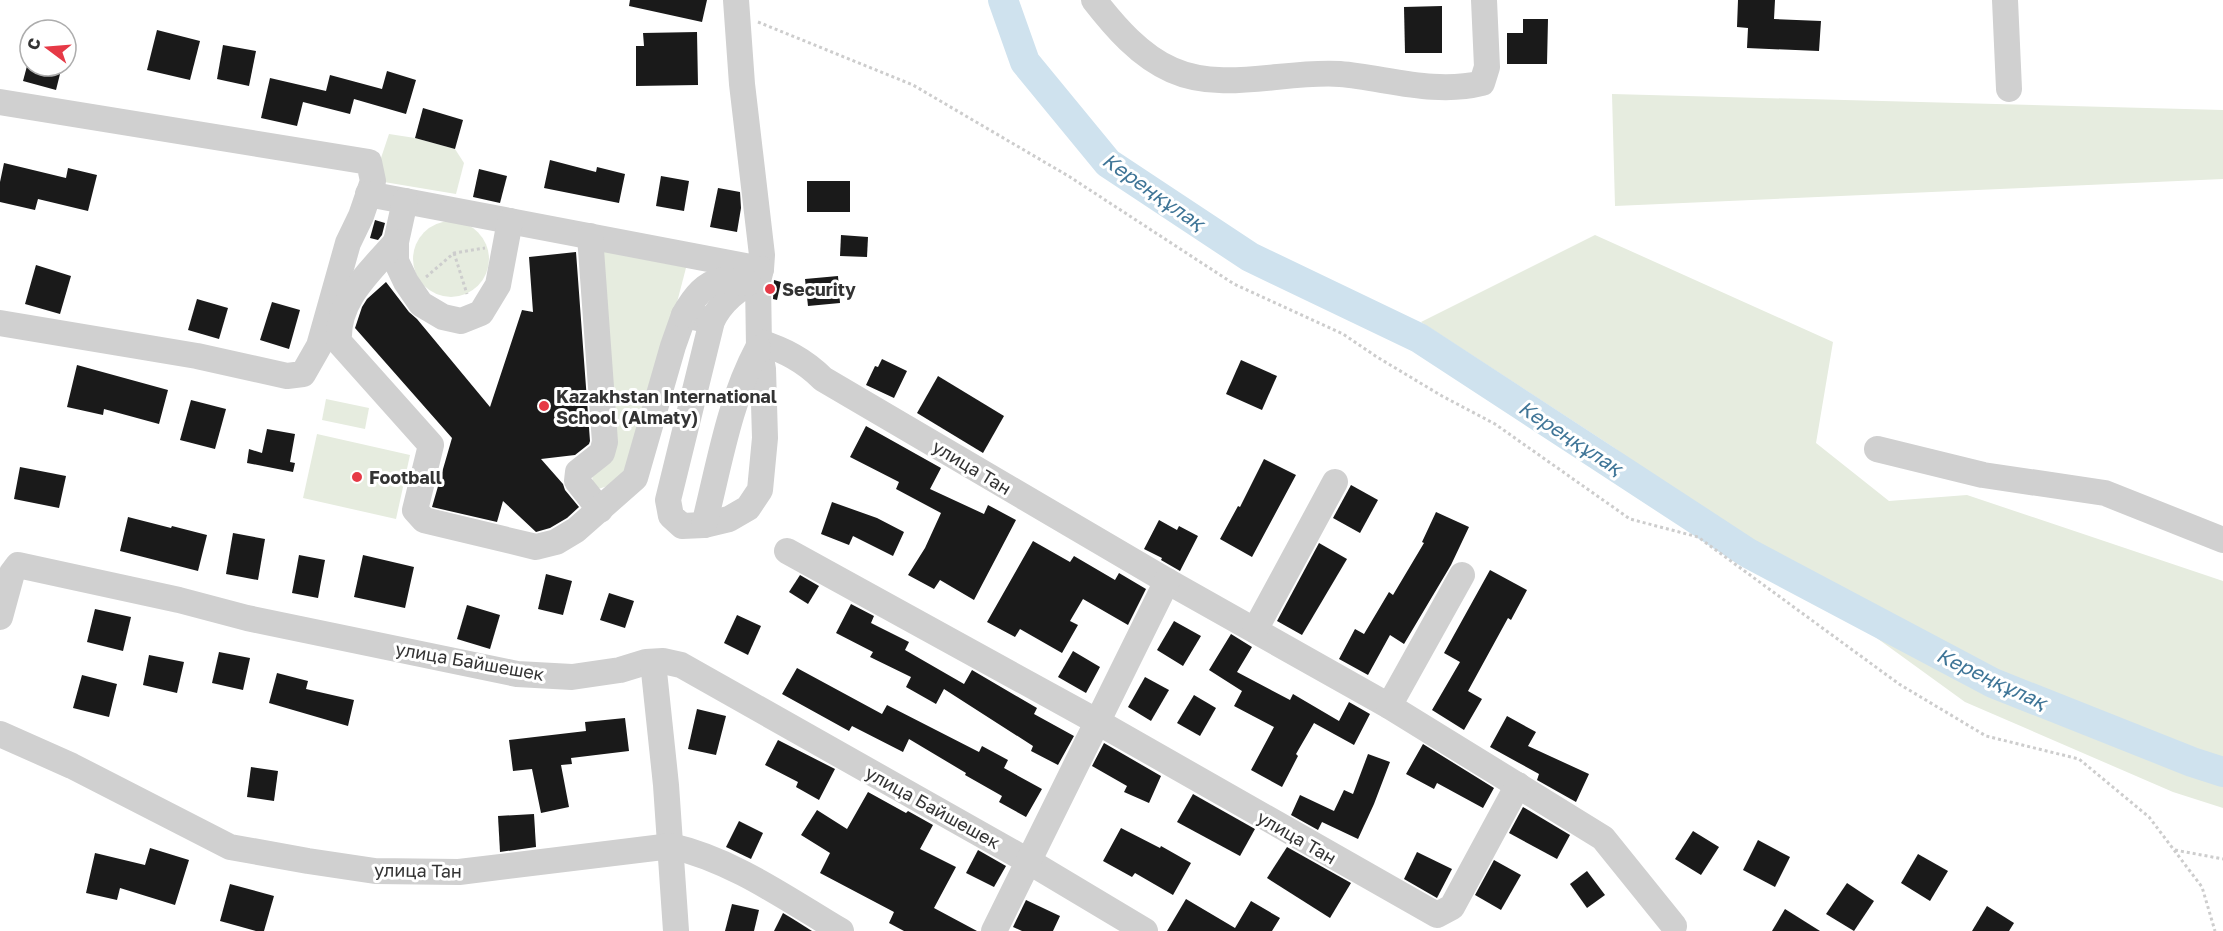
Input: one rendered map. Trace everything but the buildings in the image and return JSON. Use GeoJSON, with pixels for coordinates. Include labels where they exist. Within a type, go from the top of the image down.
{"type":"FeatureCollection","features":[{"type":"Feature","properties":{"kind":"street"},"geometry":{"type":"LineString","coordinates":[[1094,0],[1132,42],[1170,70],[1192,77],[1220,81],[1273,76],[1340,74],[1422,86],[1482,83],[1487,67],[1484,0]]}},
{"type":"Feature","properties":{"kind":"street"},"geometry":{"type":"LineString","coordinates":[[2005,0],[2009,89]]}},
{"type":"Feature","properties":{"kind":"street"},"geometry":{"type":"LineString","coordinates":[[737,7],[742,84],[762,255],[756,278],[766,346],[763,369],[765,438],[760,490],[748,508],[729,519],[704,525],[681,526],[671,516],[668,500],[712,321],[718,309],[756,278]]}},
{"type":"Feature","properties":{"kind":"street"},"geometry":{"type":"LineString","coordinates":[[0,102],[369,162],[373,181],[361,216],[348,243],[319,346],[303,374],[286,376],[187,354],[0,323]]}},
{"type":"Feature","properties":{"kind":"street"},"geometry":{"type":"LineString","coordinates":[[368,194],[590,236],[756,278]]}},
{"type":"Feature","properties":{"kind":"street"},"geometry":{"type":"LineString","coordinates":[[405,201],[396,242],[396,261],[406,282],[421,304],[443,317],[462,321],[481,313],[498,285],[510,221]]}},
{"type":"Feature","properties":{"kind":"street"},"geometry":{"type":"LineString","coordinates":[[590,236],[605,442],[602,453],[578,472],[577,481],[600,510]]}},
{"type":"Feature","properties":{"kind":"street"},"geometry":{"type":"LineString","coordinates":[[396,242],[349,297],[342,315],[339,342],[431,446],[415,510],[424,520],[536,547],[556,542],[576,530],[635,478],[673,346],[692,300],[718,281],[756,278]]}},
{"type":"Feature","properties":{"kind":"street"},"geometry":{"type":"LineString","coordinates":[[684,315],[712,321]]}},
{"type":"Feature","properties":{"kind":"street"},"geometry":{"type":"LineString","coordinates":[[704,525],[734,409],[750,363],[766,346]]}},
{"type":"Feature","properties":{"kind":"street","name":"улица Тан"},"geometry":{"type":"LineString","coordinates":[[766,346],[807,364],[823,379],[1167,581],[1389,706],[1603,838],[1673,929]]}},
{"type":"Feature","properties":{"kind":"street"},"geometry":{"type":"LineString","coordinates":[[1876,449],[1983,475],[2105,493],[2223,540]]}},
{"type":"Feature","properties":{"kind":"street"},"geometry":{"type":"LineString","coordinates":[[1255,630],[1335,482]]}},
{"type":"Feature","properties":{"kind":"street","name":"улица Тан"},"geometry":{"type":"LineString","coordinates":[[787,551],[1096,721],[1437,915],[1452,907],[1518,784]]}},
{"type":"Feature","properties":{"kind":"street","name":"улица Байшешек"},"geometry":{"type":"LineString","coordinates":[[0,617],[12,573],[18,565],[179,600],[247,618],[517,674],[572,677],[620,670],[646,662],[663,661],[681,665],[1028,861],[1145,931]]}},
{"type":"Feature","properties":{"kind":"street"},"geometry":{"type":"LineString","coordinates":[[1389,706],[1462,575]]}},
{"type":"Feature","properties":{"kind":"street"},"geometry":{"type":"LineString","coordinates":[[994,931],[1167,581]]}},
{"type":"Feature","properties":{"kind":"street"},"geometry":{"type":"LineString","coordinates":[[653,662],[676,931]]}},
{"type":"Feature","properties":{"kind":"street","name":"улица Тан"},"geometry":{"type":"LineString","coordinates":[[0,734],[72,766],[230,847],[375,871],[459,872],[670,846],[691,850],[727,864],[841,931]]}},
{"type":"Feature","properties":{"kind":"path"},"geometry":{"type":"LineString","coordinates":[[737,7],[913,85],[1070,177],[1234,285],[1343,334],[1442,396],[1495,424],[1630,519],[1698,537],[1899,684],[1986,736],[2079,759],[2149,817],[2202,887],[2215,931]]}},
{"type":"Feature","properties":{"kind":"path"},"geometry":{"type":"LineString","coordinates":[[420,282],[454,253],[487,248]]}},
{"type":"Feature","properties":{"kind":"path"},"geometry":{"type":"LineString","coordinates":[[454,253],[467,294]]}},
{"type":"Feature","properties":{"kind":"path"},"geometry":{"type":"LineString","coordinates":[[2174,850],[2223,859]]}},
{"type":"Feature","properties":{"kind":"shaded area"},"geometry":{"type":"Polygon","coordinates":[[[1612,94],[2223,110],[2223,179],[1615,206],[1612,94]]]}},
{"type":"Feature","properties":{"kind":"shaded area"},"geometry":{"type":"Polygon","coordinates":[[[389,134],[415,138],[455,149],[464,163],[456,194],[384,182],[379,164],[389,134]]]}},
{"type":"Feature","properties":{"kind":"shaded area"},"geometry":{"type":"Polygon","coordinates":[[[451,221],[466,224],[478,232],[486,244],[489,259],[486,274],[478,286],[466,294],[451,297],[436,294],[424,286],[416,274],[413,259],[416,244],[424,232],[436,224],[451,221]]]}},
{"type":"Feature","properties":{"kind":"shaded area"},"geometry":{"type":"Polygon","coordinates":[[[1595,235],[1833,342],[1816,443],[1889,501],[1967,495],[2223,581],[2223,808],[2173,792],[1965,702],[1613,447],[1421,322],[1595,235]]]}},
{"type":"Feature","properties":{"kind":"shaded area"},"geometry":{"type":"Polygon","coordinates":[[[599,249],[687,264],[636,460],[608,486],[598,489],[593,484],[592,475],[599,249]]]}},
{"type":"Feature","properties":{"kind":"shaded area"},"geometry":{"type":"Polygon","coordinates":[[[326,399],[369,408],[365,429],[322,420],[326,399]]]}},
{"type":"Feature","properties":{"kind":"shaded area","name":"Football"},"geometry":{"type":"Polygon","coordinates":[[[317,434],[410,455],[396,519],[303,498],[317,434]]]}},
{"type":"Feature","properties":{"kind":"waterway","name":"Кереңқұлақ"},"geometry":{"type":"LineString","coordinates":[[1003,0],[1025,62],[1108,163],[1250,257],[1419,338],[1748,553],[1993,683],[2192,762],[2223,772]]}},
{"type":"Feature","properties":{"kind":"place","name":"Security"},"geometry":{"type":"Point","coordinates":[770,289]}},
{"type":"Feature","properties":{"kind":"place","name":"Kazakhstan International School (Almaty)"},"geometry":{"type":"Point","coordinates":[544,406]}},
{"type":"Feature","properties":{"kind":"place","name":"Football"},"geometry":{"type":"Point","coordinates":[357,477]}}]}
